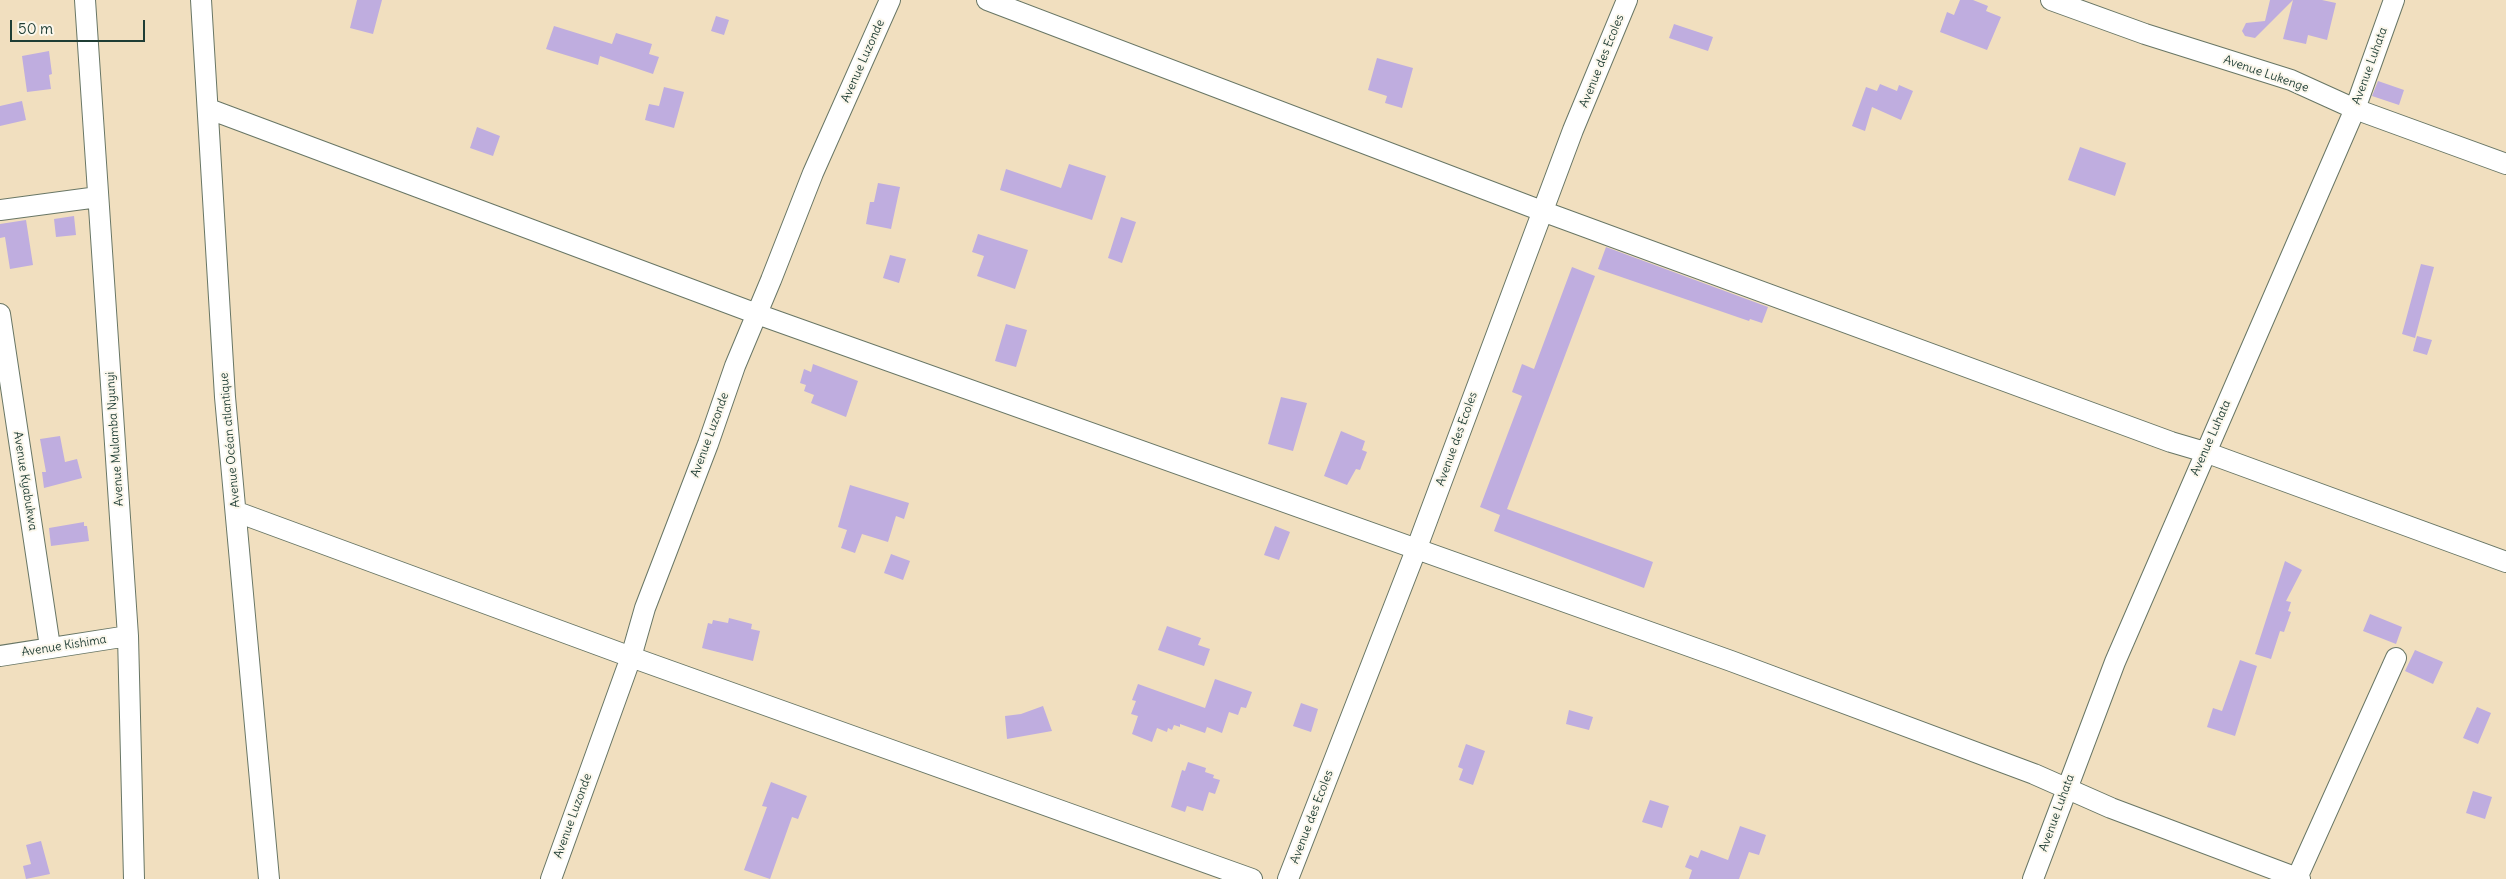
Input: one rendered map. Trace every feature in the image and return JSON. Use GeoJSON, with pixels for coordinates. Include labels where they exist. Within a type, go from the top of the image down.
{"type":"FeatureCollection","features":[{"type":"Feature","properties":{"kind":"street","name":"Avenue Mulamba Nyunyi"},"geometry":{"type":"LineString","coordinates":[[85,0],[128,636],[134,879]]}},
{"type":"Feature","properties":{"kind":"street","name":"Avenue Océan atlantique"},"geometry":{"type":"LineString","coordinates":[[201,0],[225,397],[269,879]]}},
{"type":"Feature","properties":{"kind":"street","name":"Avenue Luzonde"},"geometry":{"type":"LineString","coordinates":[[551,879],[631,656],[654,583],[708,444],[735,366],[812,173],[890,0]]}},
{"type":"Feature","properties":{"kind":"street"},"geometry":{"type":"LineString","coordinates":[[986,0],[1542,211],[2171,442],[2205,452],[2506,562]]}},
{"type":"Feature","properties":{"kind":"street","name":"Avenue des Ecoles"},"geometry":{"type":"LineString","coordinates":[[1288,879],[1416,550],[1542,211],[1627,0]]}},
{"type":"Feature","properties":{"kind":"street","name":"Avenue Lukenge"},"geometry":{"type":"LineString","coordinates":[[2051,0],[2145,34],[2290,80],[2355,109],[2506,164]]}},
{"type":"Feature","properties":{"kind":"street","name":"Avenue Luhata"},"geometry":{"type":"LineString","coordinates":[[2033,879],[2115,662],[2355,109],[2394,0]]}},
{"type":"Feature","properties":{"kind":"street"},"geometry":{"type":"LineString","coordinates":[[209,109],[757,314],[1731,661],[2034,774],[2066,789],[2298,878],[2396,658]]}},
{"type":"Feature","properties":{"kind":"street"},"geometry":{"type":"LineString","coordinates":[[0,210],[98,197]]}},
{"type":"Feature","properties":{"kind":"street","name":"Avenue Kyabukwa"},"geometry":{"type":"LineString","coordinates":[[0,314],[50,647]]}},
{"type":"Feature","properties":{"kind":"street"},"geometry":{"type":"LineString","coordinates":[[237,512],[1252,879]]}},
{"type":"Feature","properties":{"kind":"street","name":"Avenue Kishima"},"geometry":{"type":"LineString","coordinates":[[0,656],[128,636]]}},
{"type":"Feature","properties":{"kind":"building"},"geometry":{"type":"Polygon","coordinates":[[[357,0],[382,0],[373,34],[350,28],[357,0]]]}},
{"type":"Feature","properties":{"kind":"building"},"geometry":{"type":"Polygon","coordinates":[[[1960,0],[1973,0],[1988,6],[1986,11],[2001,17],[1987,50],[1940,32],[1947,12],[1954,15],[1960,0]]]}},
{"type":"Feature","properties":{"kind":"building"},"geometry":{"type":"Polygon","coordinates":[[[2270,0],[2293,0],[2255,38],[2245,36],[2242,31],[2246,23],[2265,21],[2270,0]]]}},
{"type":"Feature","properties":{"kind":"building"},"geometry":{"type":"Polygon","coordinates":[[[2293,0],[2322,0],[2336,3],[2327,40],[2308,35],[2306,44],[2283,39],[2293,0]]]}},
{"type":"Feature","properties":{"kind":"building"},"geometry":{"type":"Polygon","coordinates":[[[716,16],[729,20],[724,35],[711,31],[716,16]]]}},
{"type":"Feature","properties":{"kind":"building"},"geometry":{"type":"Polygon","coordinates":[[[1674,24],[1713,37],[1708,51],[1669,38],[1674,24]]]}},
{"type":"Feature","properties":{"kind":"building"},"geometry":{"type":"Polygon","coordinates":[[[554,26],[612,44],[616,33],[652,44],[649,54],[659,57],[653,74],[600,56],[598,65],[546,49],[554,26]]]}},
{"type":"Feature","properties":{"kind":"building"},"geometry":{"type":"Polygon","coordinates":[[[49,51],[52,74],[49,75],[51,89],[27,92],[22,56],[49,51]]]}},
{"type":"Feature","properties":{"kind":"building"},"geometry":{"type":"Polygon","coordinates":[[[1377,58],[1413,68],[1402,108],[1385,103],[1387,96],[1368,90],[1377,58]]]}},
{"type":"Feature","properties":{"kind":"building"},"geometry":{"type":"Polygon","coordinates":[[[2378,81],[2404,90],[2399,105],[2372,96],[2378,81]]]}},
{"type":"Feature","properties":{"kind":"building"},"geometry":{"type":"Polygon","coordinates":[[[1880,84],[1897,91],[1899,85],[1913,91],[1901,120],[1872,107],[1865,131],[1852,126],[1866,87],[1877,91],[1880,84]]]}},
{"type":"Feature","properties":{"kind":"building"},"geometry":{"type":"Polygon","coordinates":[[[664,87],[684,92],[674,128],[645,120],[649,104],[659,106],[664,87]]]}},
{"type":"Feature","properties":{"kind":"building"},"geometry":{"type":"Polygon","coordinates":[[[22,101],[26,120],[0,126],[0,106],[22,101]]]}},
{"type":"Feature","properties":{"kind":"building"},"geometry":{"type":"Polygon","coordinates":[[[477,127],[500,136],[493,156],[470,148],[477,127]]]}},
{"type":"Feature","properties":{"kind":"building"},"geometry":{"type":"Polygon","coordinates":[[[2080,147],[2126,163],[2115,196],[2068,180],[2080,147]]]}},
{"type":"Feature","properties":{"kind":"building"},"geometry":{"type":"Polygon","coordinates":[[[1069,164],[1106,176],[1092,220],[1000,190],[1006,169],[1061,188],[1069,164]]]}},
{"type":"Feature","properties":{"kind":"building"},"geometry":{"type":"Polygon","coordinates":[[[878,183],[900,187],[891,229],[866,224],[870,202],[874,202],[878,183]]]}},
{"type":"Feature","properties":{"kind":"building"},"geometry":{"type":"Polygon","coordinates":[[[74,216],[76,235],[56,237],[54,219],[74,216]]]}},
{"type":"Feature","properties":{"kind":"building"},"geometry":{"type":"Polygon","coordinates":[[[1121,217],[1136,222],[1122,263],[1108,258],[1121,217]]]}},
{"type":"Feature","properties":{"kind":"building"},"geometry":{"type":"Polygon","coordinates":[[[26,220],[33,265],[10,269],[5,237],[0,238],[0,224],[26,220]]]}},
{"type":"Feature","properties":{"kind":"building"},"geometry":{"type":"Polygon","coordinates":[[[978,234],[1028,250],[1015,289],[977,276],[984,256],[972,252],[978,234]]]}},
{"type":"Feature","properties":{"kind":"building"},"geometry":{"type":"Polygon","coordinates":[[[1606,247],[1768,307],[1762,323],[1750,319],[1749,321],[1598,269],[1606,247]]]}},
{"type":"Feature","properties":{"kind":"building"},"geometry":{"type":"Polygon","coordinates":[[[890,255],[906,259],[899,283],[883,278],[890,255]]]}},
{"type":"Feature","properties":{"kind":"building"},"geometry":{"type":"Polygon","coordinates":[[[2421,264],[2434,267],[2415,338],[2402,334],[2421,264]]]}},
{"type":"Feature","properties":{"kind":"building"},"geometry":{"type":"Polygon","coordinates":[[[1572,267],[1595,276],[1507,509],[1653,562],[1644,588],[1494,531],[1500,515],[1480,507],[1522,396],[1512,392],[1522,364],[1534,369],[1572,267]]]}},
{"type":"Feature","properties":{"kind":"building"},"geometry":{"type":"Polygon","coordinates":[[[1006,324],[1027,330],[1016,367],[995,361],[1006,324]]]}},
{"type":"Feature","properties":{"kind":"building"},"geometry":{"type":"Polygon","coordinates":[[[2417,336],[2432,340],[2427,355],[2413,351],[2417,336]]]}},
{"type":"Feature","properties":{"kind":"building"},"geometry":{"type":"Polygon","coordinates":[[[813,364],[858,381],[846,417],[811,403],[814,395],[804,391],[806,385],[800,383],[804,369],[811,372],[813,364]]]}},
{"type":"Feature","properties":{"kind":"building"},"geometry":{"type":"Polygon","coordinates":[[[1281,397],[1307,403],[1293,451],[1268,444],[1281,397]]]}},
{"type":"Feature","properties":{"kind":"building"},"geometry":{"type":"Polygon","coordinates":[[[1341,431],[1365,441],[1362,450],[1367,452],[1360,470],[1356,469],[1347,485],[1324,476],[1341,431]]]}},
{"type":"Feature","properties":{"kind":"building"},"geometry":{"type":"Polygon","coordinates":[[[60,436],[65,462],[77,459],[82,478],[44,488],[42,472],[46,472],[40,439],[60,436]]]}},
{"type":"Feature","properties":{"kind":"building"},"geometry":{"type":"Polygon","coordinates":[[[850,485],[909,503],[904,519],[896,516],[888,542],[862,534],[855,553],[841,548],[847,530],[838,527],[850,485]]]}},
{"type":"Feature","properties":{"kind":"building"},"geometry":{"type":"Polygon","coordinates":[[[84,522],[84,526],[87,526],[89,541],[51,546],[49,528],[84,522]]]}},
{"type":"Feature","properties":{"kind":"building"},"geometry":{"type":"Polygon","coordinates":[[[1275,526],[1290,532],[1279,560],[1264,555],[1275,526]]]}},
{"type":"Feature","properties":{"kind":"building"},"geometry":{"type":"Polygon","coordinates":[[[891,554],[910,561],[903,580],[884,573],[891,554]]]}},
{"type":"Feature","properties":{"kind":"building"},"geometry":{"type":"Polygon","coordinates":[[[2285,561],[2302,570],[2286,601],[2291,602],[2288,611],[2291,612],[2284,632],[2280,631],[2271,659],[2255,654],[2285,561]]]}},
{"type":"Feature","properties":{"kind":"building"},"geometry":{"type":"Polygon","coordinates":[[[2370,614],[2402,627],[2396,644],[2363,631],[2370,614]]]}},
{"type":"Feature","properties":{"kind":"building"},"geometry":{"type":"Polygon","coordinates":[[[729,618],[752,624],[751,629],[760,631],[753,661],[702,648],[708,623],[712,624],[713,620],[728,623],[729,618]]]}},
{"type":"Feature","properties":{"kind":"building"},"geometry":{"type":"Polygon","coordinates":[[[1167,626],[1201,638],[1198,645],[1210,649],[1204,666],[1158,650],[1167,626]]]}},
{"type":"Feature","properties":{"kind":"building"},"geometry":{"type":"Polygon","coordinates":[[[2415,650],[2443,662],[2433,684],[2405,671],[2415,650]]]}},
{"type":"Feature","properties":{"kind":"building"},"geometry":{"type":"Polygon","coordinates":[[[2240,660],[2257,666],[2235,736],[2207,727],[2213,708],[2222,711],[2240,660]]]}},
{"type":"Feature","properties":{"kind":"building"},"geometry":{"type":"Polygon","coordinates":[[[1215,679],[1252,692],[1246,708],[1241,707],[1238,715],[1229,712],[1222,733],[1207,727],[1205,733],[1180,724],[1180,727],[1174,725],[1172,730],[1168,728],[1167,732],[1157,728],[1152,742],[1132,734],[1138,716],[1131,714],[1136,701],[1132,700],[1138,684],[1205,708],[1215,679]]]}},
{"type":"Feature","properties":{"kind":"building"},"geometry":{"type":"Polygon","coordinates":[[[1301,703],[1318,709],[1311,732],[1293,726],[1301,703]]]}},
{"type":"Feature","properties":{"kind":"building"},"geometry":{"type":"Polygon","coordinates":[[[1043,706],[1052,731],[1007,739],[1005,716],[1021,714],[1043,706]]]}},
{"type":"Feature","properties":{"kind":"building"},"geometry":{"type":"Polygon","coordinates":[[[2477,707],[2491,713],[2478,744],[2463,738],[2477,707]]]}},
{"type":"Feature","properties":{"kind":"building"},"geometry":{"type":"Polygon","coordinates":[[[1569,710],[1593,717],[1589,730],[1566,724],[1569,710]]]}},
{"type":"Feature","properties":{"kind":"building"},"geometry":{"type":"Polygon","coordinates":[[[1466,744],[1485,751],[1473,785],[1459,780],[1463,769],[1458,767],[1466,744]]]}},
{"type":"Feature","properties":{"kind":"building"},"geometry":{"type":"Polygon","coordinates":[[[1188,762],[1206,768],[1205,772],[1214,775],[1213,778],[1220,780],[1215,794],[1209,792],[1203,811],[1187,806],[1185,812],[1171,807],[1182,770],[1185,771],[1188,762]]]}},
{"type":"Feature","properties":{"kind":"building"},"geometry":{"type":"Polygon","coordinates":[[[771,782],[807,796],[798,819],[792,817],[770,879],[744,870],[767,807],[762,806],[771,782]]]}},
{"type":"Feature","properties":{"kind":"building"},"geometry":{"type":"Polygon","coordinates":[[[2473,791],[2492,797],[2485,819],[2466,813],[2473,791]]]}},
{"type":"Feature","properties":{"kind":"building"},"geometry":{"type":"Polygon","coordinates":[[[1650,800],[1669,806],[1662,828],[1642,822],[1650,800]]]}},
{"type":"Feature","properties":{"kind":"building"},"geometry":{"type":"Polygon","coordinates":[[[1740,826],[1766,835],[1759,855],[1749,852],[1739,879],[1689,879],[1692,870],[1685,867],[1690,855],[1698,858],[1701,850],[1728,860],[1740,826]]]}},
{"type":"Feature","properties":{"kind":"building"},"geometry":{"type":"Polygon","coordinates":[[[41,841],[50,874],[26,879],[23,866],[31,864],[26,845],[41,841]]]}}]}
